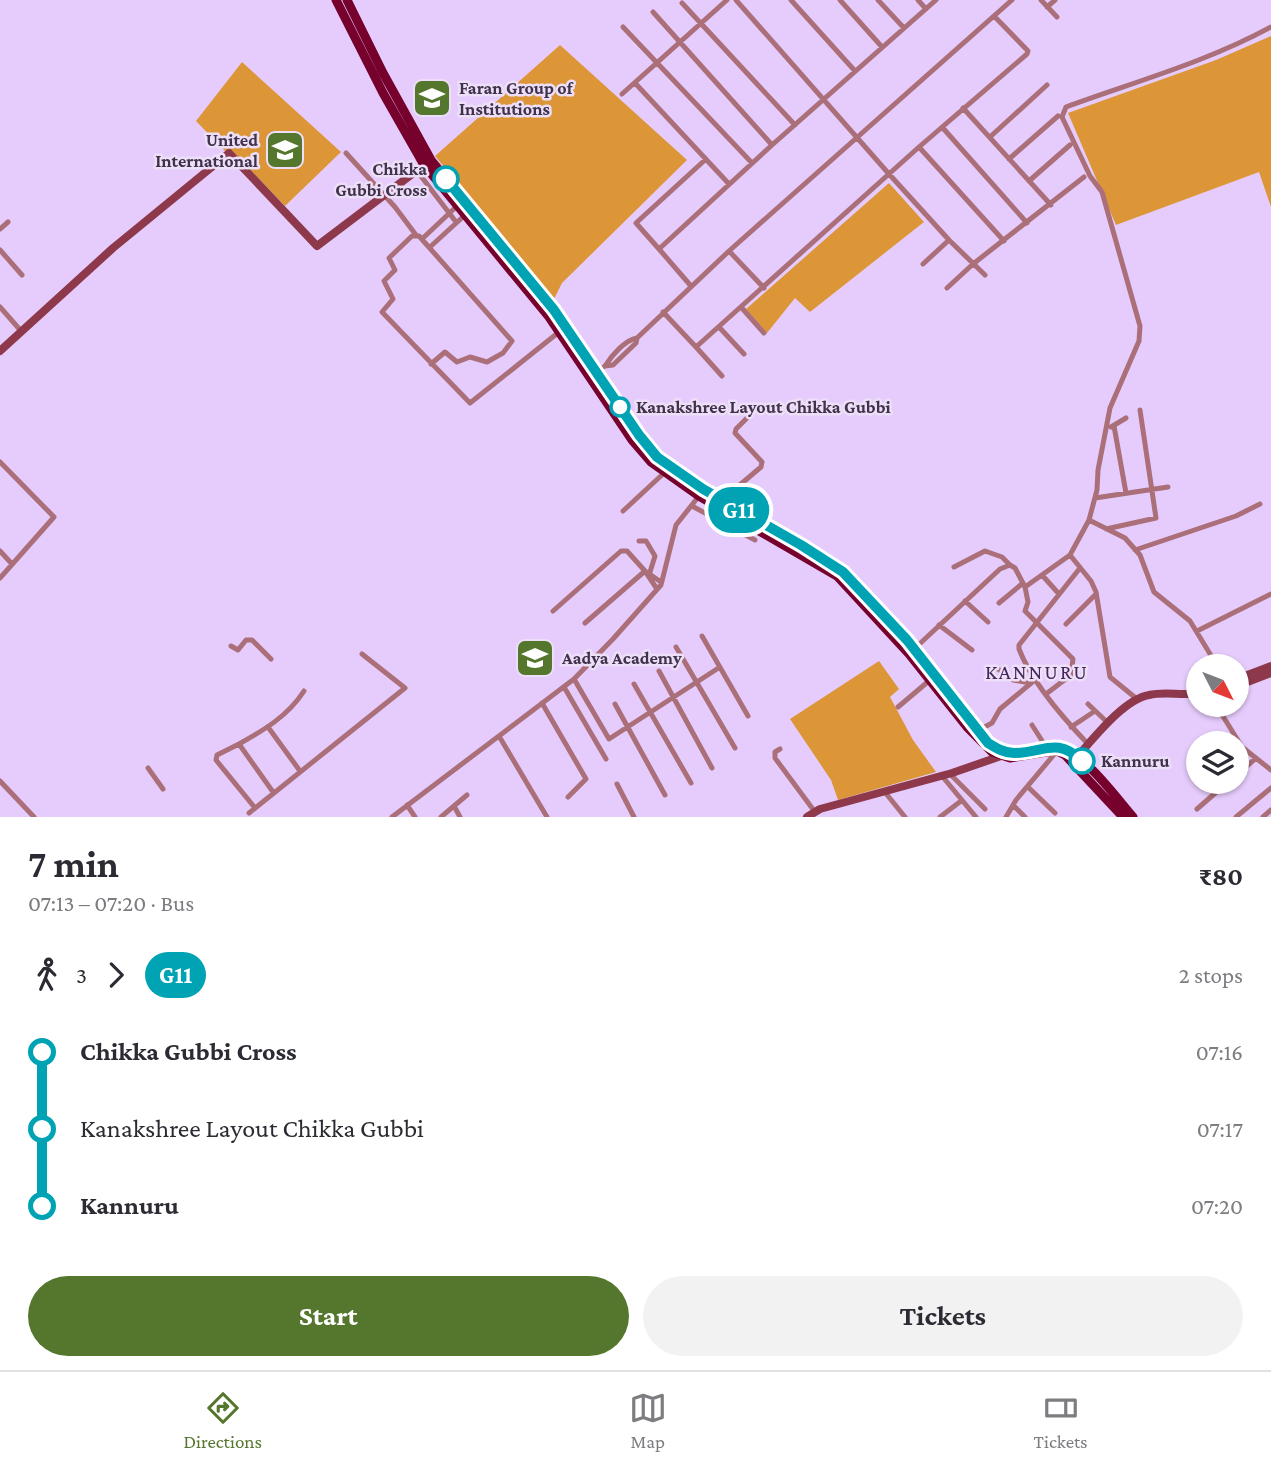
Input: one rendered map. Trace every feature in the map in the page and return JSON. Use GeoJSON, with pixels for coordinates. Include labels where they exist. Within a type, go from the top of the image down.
{"type":"FeatureCollection","features":[{"type":"Feature","properties":{"kind":"main road"},"geometry":{"type":"LineString","coordinates":[[336,0],[383,93],[453,210],[465,215],[559,331],[598,371],[632,440],[651,462],[664,473],[701,492],[837,576],[911,652],[930,680],[988,743],[1004,754]]}},
{"type":"Feature","properties":{"kind":"main road"},"geometry":{"type":"LineString","coordinates":[[347,0],[424,165],[554,310],[639,435],[657,457],[701,492],[723,500],[843,572],[911,652],[984,746],[1004,754],[1023,757],[1057,751],[1075,759],[1123,817]]}},
{"type":"Feature","properties":{"kind":"main road"},"geometry":{"type":"LineString","coordinates":[[0,351],[113,248],[229,153],[317,246],[424,165]]}},
{"type":"Feature","properties":{"kind":"main road"},"geometry":{"type":"LineString","coordinates":[[1250,675],[1271,666]]}},
{"type":"Feature","properties":{"kind":"main road"},"geometry":{"type":"LineString","coordinates":[[1250,681],[1271,673]]}},
{"type":"Feature","properties":{"kind":"main road"},"geometry":{"type":"LineString","coordinates":[[1075,759],[1108,723],[1137,699],[1160,693],[1186,693]]}},
{"type":"Feature","properties":{"kind":"main road"},"geometry":{"type":"LineString","coordinates":[[811,815],[884,791],[945,775],[1004,754],[1060,747],[1133,817]]}},
{"type":"Feature","properties":{"kind":"street"},"geometry":{"type":"LineString","coordinates":[[622,94],[727,0]]}},
{"type":"Feature","properties":{"kind":"street"},"geometry":{"type":"LineString","coordinates":[[736,0],[889,174],[985,275]]}},
{"type":"Feature","properties":{"kind":"street"},"geometry":{"type":"LineString","coordinates":[[791,0],[855,71]]}},
{"type":"Feature","properties":{"kind":"street"},"geometry":{"type":"LineString","coordinates":[[839,0],[882,47]]}},
{"type":"Feature","properties":{"kind":"street"},"geometry":{"type":"LineString","coordinates":[[878,0],[904,28]]}},
{"type":"Feature","properties":{"kind":"street"},"geometry":{"type":"LineString","coordinates":[[918,0],[926,9]]}},
{"type":"Feature","properties":{"kind":"street"},"geometry":{"type":"LineString","coordinates":[[659,249],[936,0]]}},
{"type":"Feature","properties":{"kind":"street"},"geometry":{"type":"LineString","coordinates":[[598,371],[1012,0]]}},
{"type":"Feature","properties":{"kind":"street"},"geometry":{"type":"LineString","coordinates":[[1041,0],[1057,17]]}},
{"type":"Feature","properties":{"kind":"street"},"geometry":{"type":"LineString","coordinates":[[1047,7],[1055,0]]}},
{"type":"Feature","properties":{"kind":"street"},"geometry":{"type":"LineString","coordinates":[[682,3],[794,125]]}},
{"type":"Feature","properties":{"kind":"street"},"geometry":{"type":"LineString","coordinates":[[653,12],[772,145]]}},
{"type":"Feature","properties":{"kind":"street"},"geometry":{"type":"LineString","coordinates":[[696,347],[1027,54],[1028,51],[994,16]]}},
{"type":"Feature","properties":{"kind":"street"},"geometry":{"type":"LineString","coordinates":[[623,27],[752,163]]}},
{"type":"Feature","properties":{"kind":"street"},"geometry":{"type":"LineString","coordinates":[[1126,493],[1111,427],[1110,408],[1139,341],[1140,326],[1102,192],[1090,176],[1062,113],[1066,107],[1231,48],[1271,27]]}},
{"type":"Feature","properties":{"kind":"street"},"geometry":{"type":"LineString","coordinates":[[635,83],[729,184]]}},
{"type":"Feature","properties":{"kind":"street"},"geometry":{"type":"LineString","coordinates":[[990,138],[1048,85]]}},
{"type":"Feature","properties":{"kind":"street"},"geometry":{"type":"LineString","coordinates":[[963,108],[1051,205]]}},
{"type":"Feature","properties":{"kind":"street"},"geometry":{"type":"LineString","coordinates":[[1009,159],[1058,116]]}},
{"type":"Feature","properties":{"kind":"street"},"geometry":{"type":"LineString","coordinates":[[942,127],[1027,223]]}},
{"type":"Feature","properties":{"kind":"street"},"geometry":{"type":"LineString","coordinates":[[1029,181],[1070,145]]}},
{"type":"Feature","properties":{"kind":"street"},"geometry":{"type":"LineString","coordinates":[[919,147],[1004,241]]}},
{"type":"Feature","properties":{"kind":"street"},"geometry":{"type":"LineString","coordinates":[[346,153],[512,341],[503,353],[487,362],[470,356],[457,362],[445,352],[431,364]]}},
{"type":"Feature","properties":{"kind":"street"},"geometry":{"type":"LineString","coordinates":[[691,286],[636,223],[706,159]]}},
{"type":"Feature","properties":{"kind":"street"},"geometry":{"type":"LineString","coordinates":[[947,288],[973,264],[1084,177]]}},
{"type":"Feature","properties":{"kind":"street"},"geometry":{"type":"LineString","coordinates":[[456,222],[453,210],[419,237],[412,236],[389,258],[395,270],[384,281],[393,299],[382,312],[431,364],[470,403],[559,331]]}},
{"type":"Feature","properties":{"kind":"street"},"geometry":{"type":"LineString","coordinates":[[430,247],[465,215]]}},
{"type":"Feature","properties":{"kind":"street"},"geometry":{"type":"LineString","coordinates":[[0,229],[8,222]]}},
{"type":"Feature","properties":{"kind":"street"},"geometry":{"type":"LineString","coordinates":[[923,264],[949,240]]}},
{"type":"Feature","properties":{"kind":"street"},"geometry":{"type":"LineString","coordinates":[[0,250],[22,275]]}},
{"type":"Feature","properties":{"kind":"street"},"geometry":{"type":"LineString","coordinates":[[729,251],[764,288]]}},
{"type":"Feature","properties":{"kind":"street"},"geometry":{"type":"LineString","coordinates":[[0,307],[21,331]]}},
{"type":"Feature","properties":{"kind":"street"},"geometry":{"type":"LineString","coordinates":[[741,307],[764,333]]}},
{"type":"Feature","properties":{"kind":"street"},"geometry":{"type":"LineString","coordinates":[[663,312],[722,376]]}},
{"type":"Feature","properties":{"kind":"street"},"geometry":{"type":"LineString","coordinates":[[719,327],[744,354]]}},
{"type":"Feature","properties":{"kind":"street"},"geometry":{"type":"LineString","coordinates":[[1106,529],[1156,518],[1140,410]]}},
{"type":"Feature","properties":{"kind":"street"},"geometry":{"type":"LineString","coordinates":[[723,500],[761,467],[762,462],[735,433],[747,418]]}},
{"type":"Feature","properties":{"kind":"street"},"geometry":{"type":"LineString","coordinates":[[999,603],[1070,555],[1089,520],[1098,470],[1111,427],[1126,418]]}},
{"type":"Feature","properties":{"kind":"street"},"geometry":{"type":"LineString","coordinates":[[0,462],[54,517],[0,578]]}},
{"type":"Feature","properties":{"kind":"street"},"geometry":{"type":"LineString","coordinates":[[623,511],[664,473]]}},
{"type":"Feature","properties":{"kind":"street"},"geometry":{"type":"LineString","coordinates":[[1095,498],[1168,487]]}},
{"type":"Feature","properties":{"kind":"street"},"geometry":{"type":"LineString","coordinates":[[392,817],[574,679],[613,639],[662,582],[676,525],[701,492]]}},
{"type":"Feature","properties":{"kind":"street"},"geometry":{"type":"LineString","coordinates":[[1135,550],[1236,516],[1260,504]]}},
{"type":"Feature","properties":{"kind":"street"},"geometry":{"type":"LineString","coordinates":[[692,506],[755,540]]}},
{"type":"Feature","properties":{"kind":"street"},"geometry":{"type":"LineString","coordinates":[[1089,520],[1125,538],[1140,555],[1154,592],[1190,621],[1210,654]]}},
{"type":"Feature","properties":{"kind":"street"},"geometry":{"type":"LineString","coordinates":[[585,623],[648,571],[655,556],[646,541],[639,541]]}},
{"type":"Feature","properties":{"kind":"street"},"geometry":{"type":"LineString","coordinates":[[0,551],[12,564]]}},
{"type":"Feature","properties":{"kind":"street"},"geometry":{"type":"LineString","coordinates":[[553,611],[621,551],[629,552],[662,582]]}},
{"type":"Feature","properties":{"kind":"street"},"geometry":{"type":"LineString","coordinates":[[954,567],[985,551],[1002,557],[1010,565],[1024,585],[1028,602],[1025,611],[1073,659],[1071,675],[1046,694]]}},
{"type":"Feature","properties":{"kind":"street"},"geometry":{"type":"LineString","coordinates":[[1070,555],[1091,581],[1096,594],[1110,677],[1137,699]]}},
{"type":"Feature","properties":{"kind":"street"},"geometry":{"type":"LineString","coordinates":[[911,652],[999,569],[1010,565]]}},
{"type":"Feature","properties":{"kind":"street"},"geometry":{"type":"LineString","coordinates":[[1080,568],[1019,645],[1019,649],[1033,681],[1088,745]]}},
{"type":"Feature","properties":{"kind":"street"},"geometry":{"type":"LineString","coordinates":[[648,571],[657,589]]}},
{"type":"Feature","properties":{"kind":"street"},"geometry":{"type":"LineString","coordinates":[[1042,575],[1059,594]]}},
{"type":"Feature","properties":{"kind":"street"},"geometry":{"type":"LineString","coordinates":[[1066,624],[1096,594]]}},
{"type":"Feature","properties":{"kind":"street"},"geometry":{"type":"LineString","coordinates":[[1197,631],[1271,594]]}},
{"type":"Feature","properties":{"kind":"street"},"geometry":{"type":"LineString","coordinates":[[965,601],[988,622]]}},
{"type":"Feature","properties":{"kind":"street"},"geometry":{"type":"LineString","coordinates":[[939,625],[972,650]]}},
{"type":"Feature","properties":{"kind":"street"},"geometry":{"type":"LineString","coordinates":[[702,636],[748,716]]}},
{"type":"Feature","properties":{"kind":"street"},"geometry":{"type":"LineString","coordinates":[[231,646],[238,650],[246,640],[252,640],[271,659]]}},
{"type":"Feature","properties":{"kind":"street"},"geometry":{"type":"LineString","coordinates":[[676,647],[735,748]]}},
{"type":"Feature","properties":{"kind":"street"},"geometry":{"type":"LineString","coordinates":[[249,813],[405,688],[362,654]]}},
{"type":"Feature","properties":{"kind":"street"},"geometry":{"type":"LineString","coordinates":[[574,679],[609,739],[720,667]]}},
{"type":"Feature","properties":{"kind":"street"},"geometry":{"type":"LineString","coordinates":[[998,669],[1013,680],[1033,681]]}},
{"type":"Feature","properties":{"kind":"street"},"geometry":{"type":"LineString","coordinates":[[659,671],[712,768]]}},
{"type":"Feature","properties":{"kind":"street"},"geometry":{"type":"LineString","coordinates":[[898,707],[930,680]]}},
{"type":"Feature","properties":{"kind":"street"},"geometry":{"type":"LineString","coordinates":[[977,731],[992,723],[1000,709],[1033,681]]}},
{"type":"Feature","properties":{"kind":"street"},"geometry":{"type":"LineString","coordinates":[[634,684],[691,783]]}},
{"type":"Feature","properties":{"kind":"street"},"geometry":{"type":"LineString","coordinates":[[564,687],[606,759]]}},
{"type":"Feature","properties":{"kind":"street"},"geometry":{"type":"LineString","coordinates":[[255,808],[216,760],[217,755],[268,727],[295,706],[304,691]]}},
{"type":"Feature","properties":{"kind":"street"},"geometry":{"type":"LineString","coordinates":[[542,704],[586,779],[568,797]]}},
{"type":"Feature","properties":{"kind":"street"},"geometry":{"type":"LineString","coordinates":[[615,704],[665,795]]}},
{"type":"Feature","properties":{"kind":"street"},"geometry":{"type":"LineString","coordinates":[[1088,704],[1108,723]]}},
{"type":"Feature","properties":{"kind":"street"},"geometry":{"type":"LineString","coordinates":[[1071,727],[1095,711]]}},
{"type":"Feature","properties":{"kind":"street"},"geometry":{"type":"LineString","coordinates":[[1224,718],[1242,747],[1271,770]]}},
{"type":"Feature","properties":{"kind":"street"},"geometry":{"type":"LineString","coordinates":[[1032,725],[1046,747]]}},
{"type":"Feature","properties":{"kind":"street"},"geometry":{"type":"LineString","coordinates":[[268,727],[300,771]]}},
{"type":"Feature","properties":{"kind":"street"},"geometry":{"type":"LineString","coordinates":[[499,736],[547,817]]}},
{"type":"Feature","properties":{"kind":"street"},"geometry":{"type":"LineString","coordinates":[[239,744],[274,792]]}},
{"type":"Feature","properties":{"kind":"street"},"geometry":{"type":"LineString","coordinates":[[780,749],[775,752],[775,758],[811,815]]}},
{"type":"Feature","properties":{"kind":"street"},"geometry":{"type":"LineString","coordinates":[[1006,817],[1057,751]]}},
{"type":"Feature","properties":{"kind":"street"},"geometry":{"type":"LineString","coordinates":[[1249,764],[1256,758]]}},
{"type":"Feature","properties":{"kind":"street"},"geometry":{"type":"LineString","coordinates":[[148,768],[163,789]]}},
{"type":"Feature","properties":{"kind":"street"},"geometry":{"type":"LineString","coordinates":[[945,775],[961,801],[976,817]]}},
{"type":"Feature","properties":{"kind":"street"},"geometry":{"type":"LineString","coordinates":[[945,775],[985,809]]}},
{"type":"Feature","properties":{"kind":"street"},"geometry":{"type":"LineString","coordinates":[[0,781],[34,817]]}},
{"type":"Feature","properties":{"kind":"street"},"geometry":{"type":"LineString","coordinates":[[617,784],[634,817]]}},
{"type":"Feature","properties":{"kind":"street"},"geometry":{"type":"LineString","coordinates":[[1028,788],[1055,813]]}},
{"type":"Feature","properties":{"kind":"street"},"geometry":{"type":"LineString","coordinates":[[1236,817],[1271,788]]}},
{"type":"Feature","properties":{"kind":"street"},"geometry":{"type":"LineString","coordinates":[[884,791],[905,817]]}},
{"type":"Feature","properties":{"kind":"street"},"geometry":{"type":"LineString","coordinates":[[441,817],[467,794]]}},
{"type":"Feature","properties":{"kind":"street"},"geometry":{"type":"LineString","coordinates":[[1197,809],[1214,794]]}},
{"type":"Feature","properties":{"kind":"street"},"geometry":{"type":"LineString","coordinates":[[940,817],[961,801]]}},
{"type":"Feature","properties":{"kind":"street"},"geometry":{"type":"LineString","coordinates":[[1013,805],[1024,817]]}},
{"type":"Feature","properties":{"kind":"street"},"geometry":{"type":"LineString","coordinates":[[407,806],[415,817]]}},
{"type":"Feature","properties":{"kind":"street"},"geometry":{"type":"LineString","coordinates":[[454,806],[460,817]]}},
{"type":"Feature","properties":{"kind":"street"},"geometry":{"type":"LineString","coordinates":[[401,810],[405,817]]}},
{"type":"Feature","properties":{"kind":"street"},"geometry":{"type":"LineString","coordinates":[[1263,817],[1271,810]]}},
{"type":"Feature","properties":{"kind":"shaded area"},"geometry":{"type":"Polygon","coordinates":[[[1271,36],[1271,207],[1259,172],[1116,225],[1068,113],[1216,60],[1271,36]]]}},
{"type":"Feature","properties":{"kind":"shaded area"},"geometry":{"type":"Polygon","coordinates":[[[560,45],[687,160],[562,283],[554,299],[435,156],[560,45]]]}},
{"type":"Feature","properties":{"kind":"shaded area","name":"United International"},"geometry":{"type":"Polygon","coordinates":[[[242,62],[341,152],[285,206],[230,149],[226,152],[196,121],[242,62]]]}},
{"type":"Feature","properties":{"kind":"shaded area"},"geometry":{"type":"Polygon","coordinates":[[[889,183],[924,222],[810,312],[795,298],[767,333],[746,309],[889,183]]]}},
{"type":"Feature","properties":{"kind":"shaded area"},"geometry":{"type":"Polygon","coordinates":[[[879,661],[899,689],[890,697],[913,740],[936,772],[838,800],[831,780],[790,719],[879,661]]]}},
{"type":"Feature","properties":{"kind":"bus line","name":"G11"},"geometry":{"type":"LineString","coordinates":[[446,179],[554,310],[639,435],[657,457],[703,489],[843,572],[907,640],[988,743],[1005,752],[1014,753],[1060,747],[1082,761]]}},
{"type":"Feature","properties":{"kind":"place","name":"Faran Group of Institutions"},"geometry":{"type":"Point","coordinates":[432,98]}},
{"type":"Feature","properties":{"kind":"place","name":"United International"},"geometry":{"type":"Point","coordinates":[285,150]}},
{"type":"Feature","properties":{"kind":"place","name":"Chikka Gubbi Cross"},"geometry":{"type":"Point","coordinates":[446,179]}},
{"type":"Feature","properties":{"kind":"place","name":"Kanakshree Layout Chikka Gubbi"},"geometry":{"type":"Point","coordinates":[620,407]}},
{"type":"Feature","properties":{"kind":"place","name":"Aadya Academy"},"geometry":{"type":"Point","coordinates":[535,658]}},
{"type":"Feature","properties":{"kind":"place","name":"Kannuru"},"geometry":{"type":"Point","coordinates":[1082,761]}},
{"type":"Feature","properties":{"kind":"district","name":"KANNURU"},"geometry":{"type":"Point","coordinates":[1037,672]}}]}
